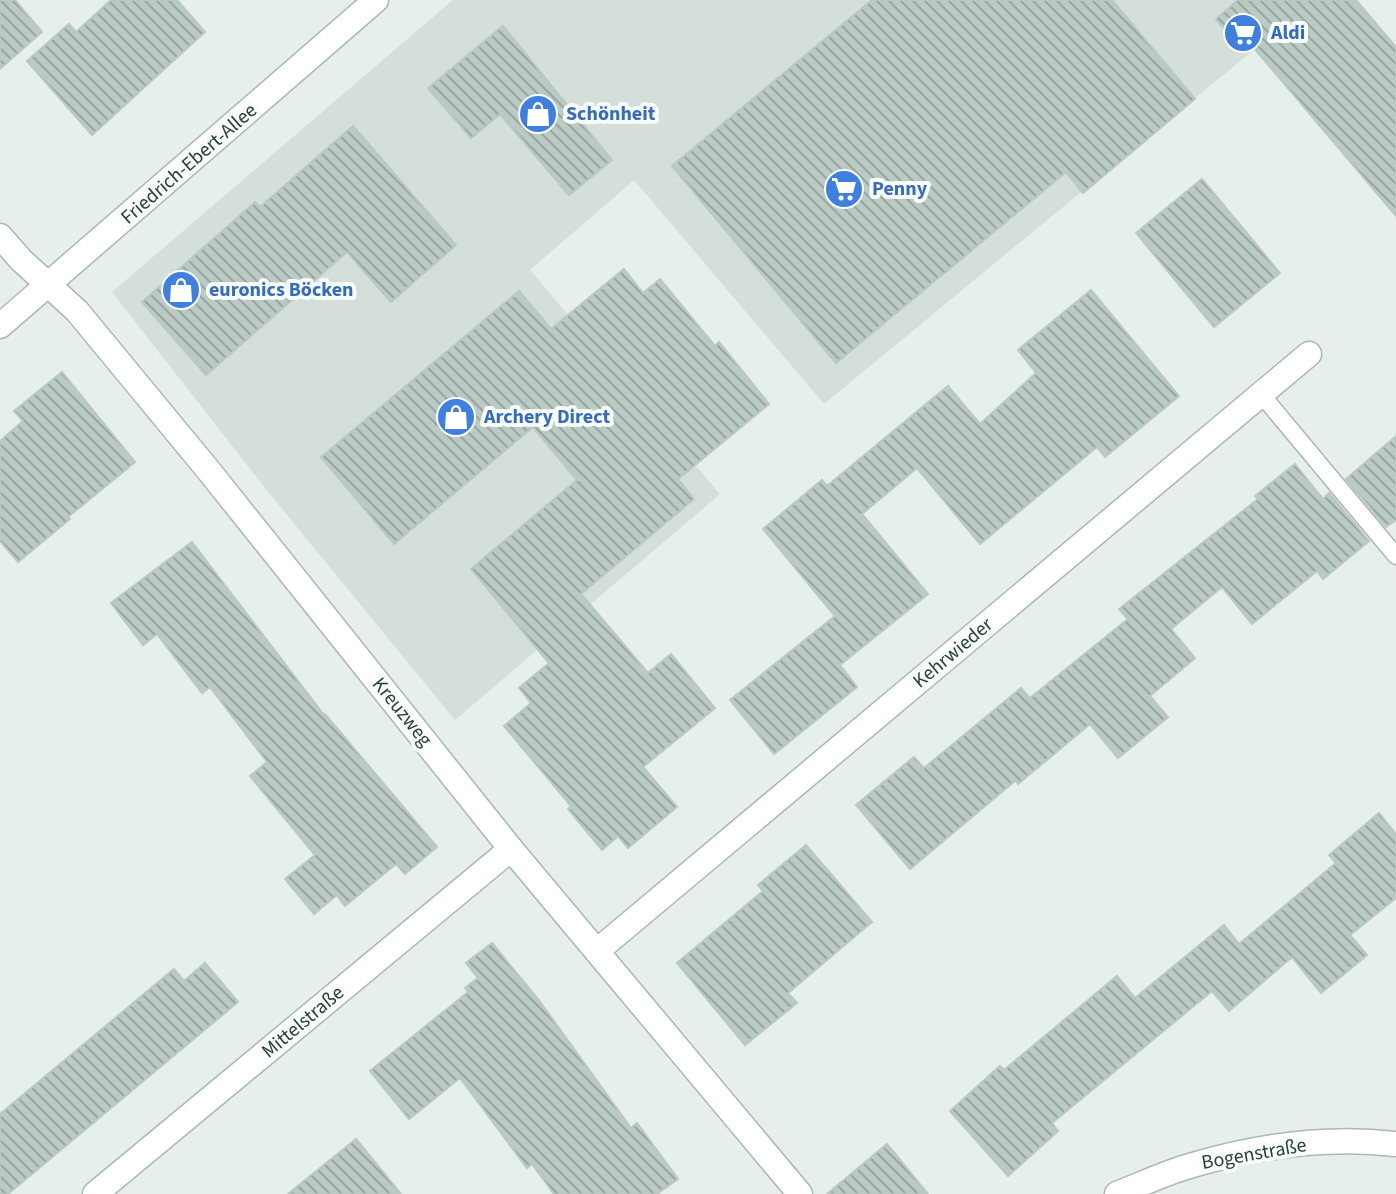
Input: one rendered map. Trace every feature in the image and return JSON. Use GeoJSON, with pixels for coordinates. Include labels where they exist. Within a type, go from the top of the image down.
{"type":"FeatureCollection","features":[{"type":"Feature","properties":{"kind":"street","name":"Friedrich-Ebert-Allee"},"geometry":{"type":"LineString","coordinates":[[0,326],[376,0]]}},
{"type":"Feature","properties":{"kind":"street","name":"Kreuzweg"},"geometry":{"type":"LineString","coordinates":[[0,236],[21,260],[77,311],[511,849],[800,1194]]}},
{"type":"Feature","properties":{"kind":"street","name":"Kehrwieder"},"geometry":{"type":"LineString","coordinates":[[597,951],[1309,354]]}},
{"type":"Feature","properties":{"kind":"street","name":"Mittelstraße"},"geometry":{"type":"LineString","coordinates":[[95,1194],[511,849]]}},
{"type":"Feature","properties":{"kind":"street","name":"Bogenstraße"},"geometry":{"type":"LineString","coordinates":[[1117,1194],[1190,1166],[1277,1146],[1363,1140],[1396,1144]]}},
{"type":"Feature","properties":{"kind":"lane"},"geometry":{"type":"LineString","coordinates":[[1261,394],[1396,556]]}},
{"type":"Feature","properties":{"kind":"shaded area"},"geometry":{"type":"Polygon","coordinates":[[[453,0],[1314,0],[824,404],[634,180],[530,270],[720,494],[455,720],[265,488],[112,292],[453,0]]]}},
{"type":"Feature","properties":{"kind":"building"},"geometry":{"type":"Polygon","coordinates":[[[0,0],[15,0],[42,32],[0,69],[0,0]]]}},
{"type":"Feature","properties":{"kind":"building"},"geometry":{"type":"Polygon","coordinates":[[[111,0],[177,0],[205,32],[92,135],[27,61],[69,24],[76,32],[111,0]]]}},
{"type":"Feature","properties":{"kind":"building"},"geometry":{"type":"Polygon","coordinates":[[[872,0],[1112,0],[1195,99],[1083,193],[1066,172],[836,363],[672,166],[872,0]]]}},
{"type":"Feature","properties":{"kind":"building"},"geometry":{"type":"Polygon","coordinates":[[[1238,0],[1356,0],[1396,47],[1396,216],[1248,41],[1240,48],[1216,19],[1238,0]]]}},
{"type":"Feature","properties":{"kind":"building"},"geometry":{"type":"Polygon","coordinates":[[[503,26],[612,160],[569,195],[500,114],[471,138],[428,88],[503,26]]]}},
{"type":"Feature","properties":{"kind":"building"},"geometry":{"type":"Polygon","coordinates":[[[353,126],[456,245],[391,302],[347,252],[206,375],[142,302],[255,202],[260,207],[353,126]]]}},
{"type":"Feature","properties":{"kind":"building"},"geometry":{"type":"Polygon","coordinates":[[[1202,179],[1280,273],[1214,327],[1136,233],[1202,179]]]}},
{"type":"Feature","properties":{"kind":"building"},"geometry":{"type":"Polygon","coordinates":[[[624,269],[643,293],[660,279],[715,346],[719,342],[769,404],[678,479],[694,499],[581,594],[648,673],[671,654],[715,708],[643,767],[677,807],[628,848],[618,836],[602,850],[568,809],[571,806],[504,726],[531,703],[519,688],[549,663],[471,569],[577,480],[533,427],[394,544],[321,457],[519,291],[551,329],[624,269]]]}},
{"type":"Feature","properties":{"kind":"building"},"geometry":{"type":"Polygon","coordinates":[[[1091,290],[1179,396],[1105,457],[1097,447],[980,544],[917,468],[862,514],[928,594],[840,665],[857,687],[774,754],[730,700],[835,616],[763,529],[822,480],[827,486],[948,386],[980,424],[1036,373],[1018,350],[1091,290]]]}},
{"type":"Feature","properties":{"kind":"building"},"geometry":{"type":"Polygon","coordinates":[[[62,372],[135,462],[18,562],[0,541],[0,441],[23,421],[14,411],[62,372]]]}},
{"type":"Feature","properties":{"kind":"building"},"geometry":{"type":"Polygon","coordinates":[[[1396,436],[1396,520],[1386,527],[1346,479],[1396,436]]]}},
{"type":"Feature","properties":{"kind":"building"},"geometry":{"type":"Polygon","coordinates":[[[1295,464],[1323,499],[1329,493],[1369,541],[1323,579],[1317,571],[1252,624],[1222,587],[1171,629],[1195,658],[1150,696],[1168,717],[1118,758],[1090,724],[1018,784],[1016,780],[910,869],[856,805],[914,757],[924,768],[1021,688],[1030,698],[1128,619],[1119,609],[1258,499],[1255,496],[1295,464]]]}},
{"type":"Feature","properties":{"kind":"building"},"geometry":{"type":"Polygon","coordinates":[[[192,542],[324,715],[437,847],[405,874],[396,864],[345,906],[337,895],[314,914],[285,879],[315,855],[250,776],[267,762],[210,687],[202,693],[157,634],[143,645],[111,603],[192,542]]]}},
{"type":"Feature","properties":{"kind":"building"},"geometry":{"type":"Polygon","coordinates":[[[1379,813],[1396,834],[1396,898],[1350,935],[1367,955],[1321,993],[1292,957],[1229,1011],[1212,991],[1052,1123],[1058,1131],[1008,1176],[950,1111],[1000,1066],[1004,1070],[1117,976],[1135,998],[1224,925],[1239,944],[1336,863],[1329,855],[1379,813]]]}},
{"type":"Feature","properties":{"kind":"building"},"geometry":{"type":"Polygon","coordinates":[[[806,845],[872,922],[788,993],[797,1003],[745,1045],[677,963],[763,891],[758,885],[806,845]]]}},
{"type":"Feature","properties":{"kind":"building"},"geometry":{"type":"Polygon","coordinates":[[[492,943],[538,999],[631,1128],[637,1123],[678,1179],[657,1194],[554,1194],[532,1164],[527,1168],[460,1078],[409,1119],[370,1071],[468,992],[465,988],[478,978],[466,963],[492,943]]]}},
{"type":"Feature","properties":{"kind":"building"},"geometry":{"type":"Polygon","coordinates":[[[205,963],[238,1002],[8,1194],[0,1194],[0,1114],[174,969],[184,981],[205,963]]]}},
{"type":"Feature","properties":{"kind":"building"},"geometry":{"type":"Polygon","coordinates":[[[356,1139],[401,1194],[288,1194],[356,1139]]]}},
{"type":"Feature","properties":{"kind":"building"},"geometry":{"type":"Polygon","coordinates":[[[887,1144],[928,1194],[827,1194],[887,1144]]]}},
{"type":"Feature","properties":{"kind":"place","name":"Aldi"},"geometry":{"type":"Point","coordinates":[1243,33]}},
{"type":"Feature","properties":{"kind":"place","name":"Schönheit"},"geometry":{"type":"Point","coordinates":[538,114]}},
{"type":"Feature","properties":{"kind":"place","name":"Penny"},"geometry":{"type":"Point","coordinates":[844,189]}},
{"type":"Feature","properties":{"kind":"place","name":"euronics Böcken"},"geometry":{"type":"Point","coordinates":[181,290]}},
{"type":"Feature","properties":{"kind":"place","name":"Archery Direct"},"geometry":{"type":"Point","coordinates":[456,417]}}]}
